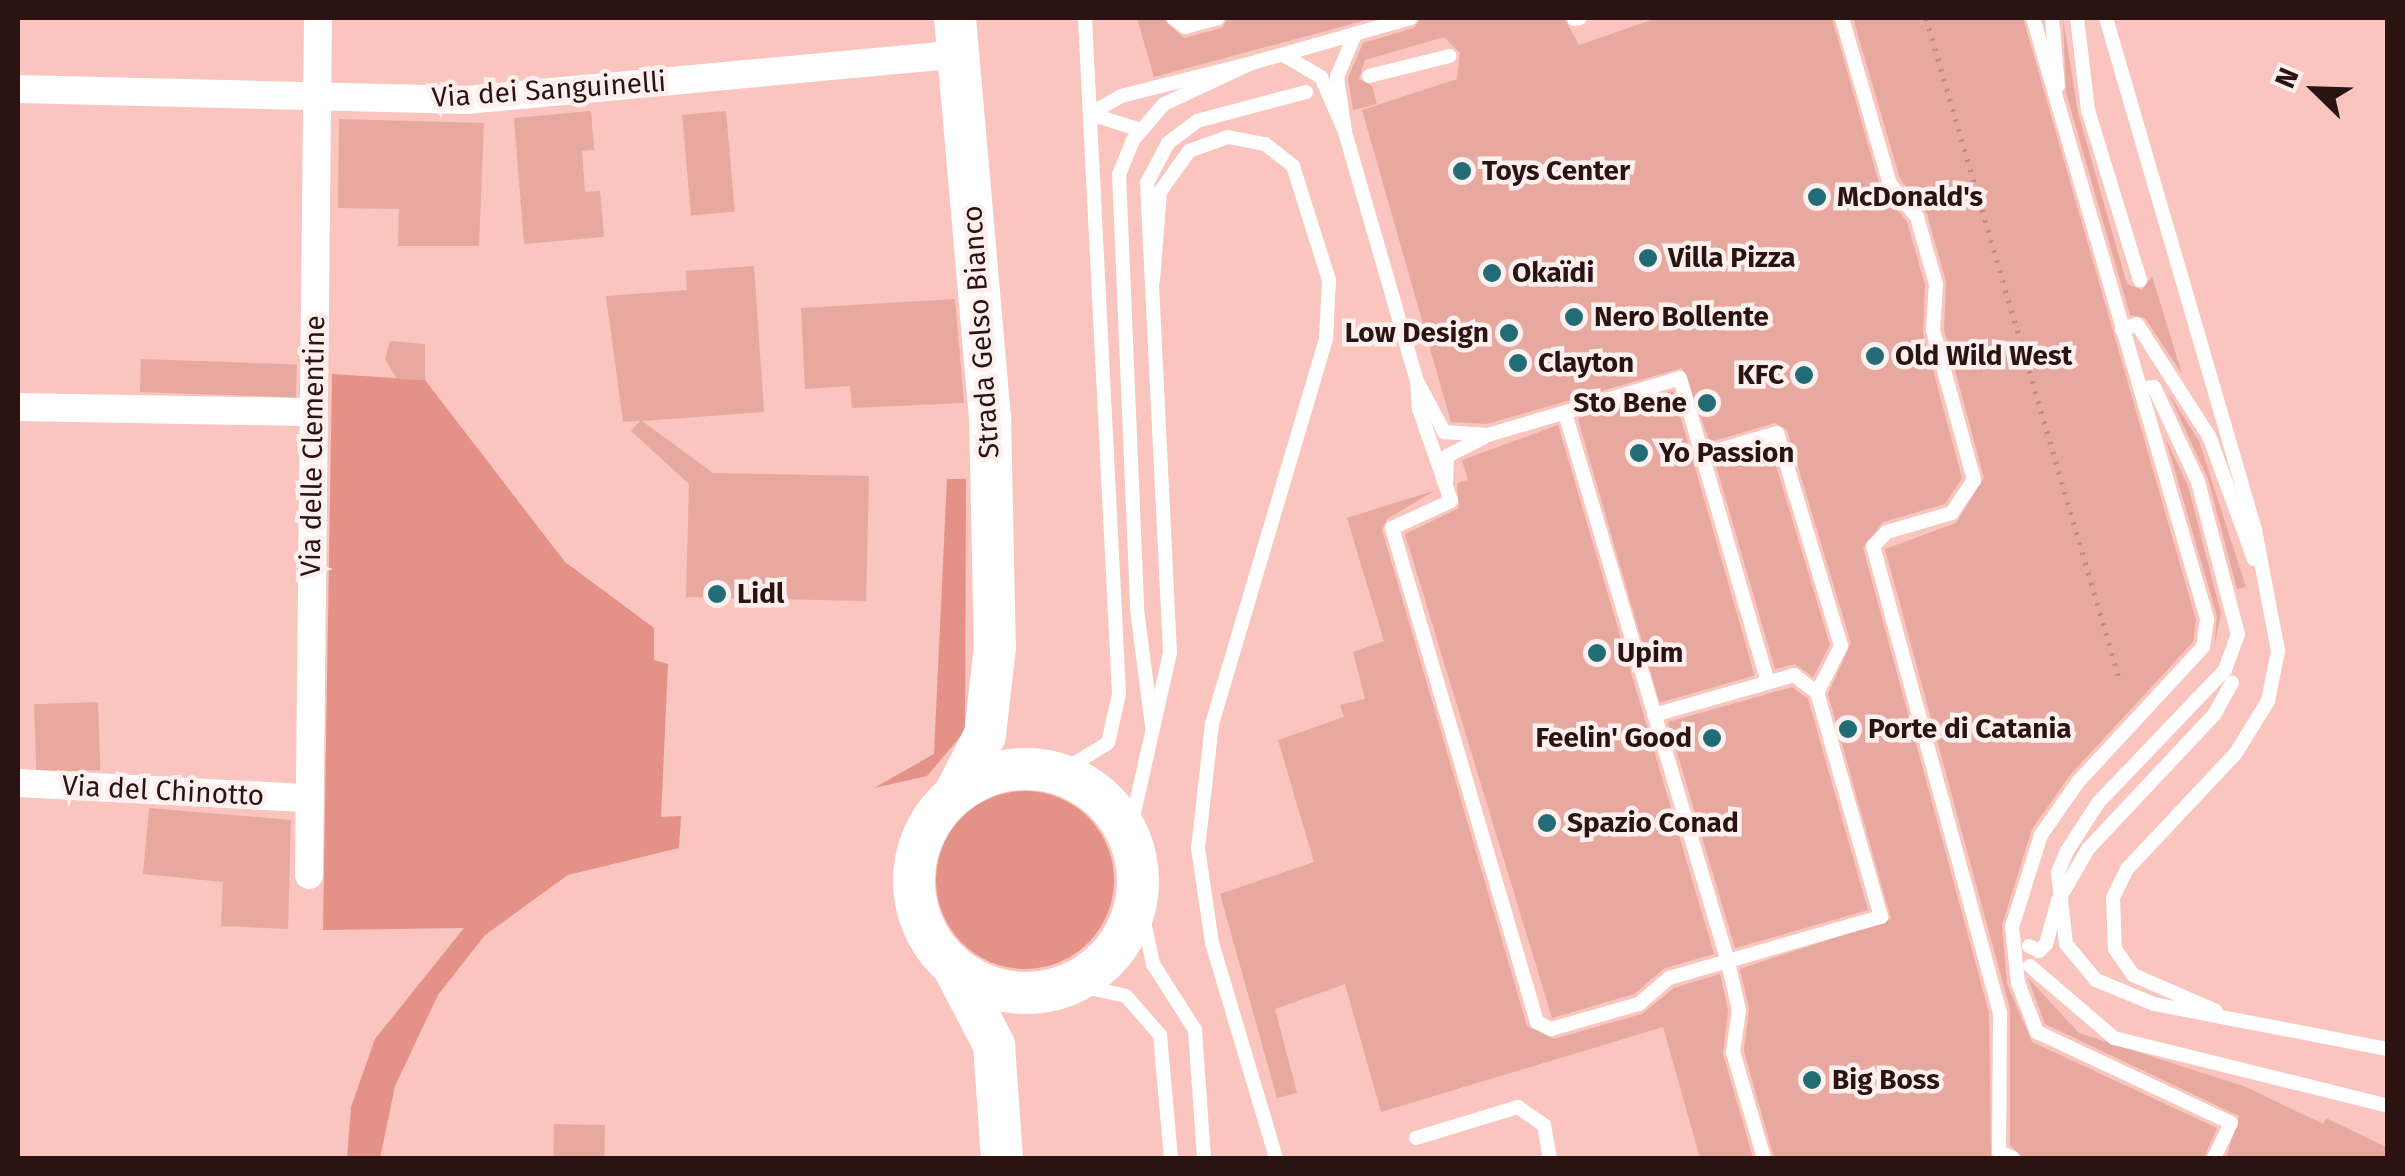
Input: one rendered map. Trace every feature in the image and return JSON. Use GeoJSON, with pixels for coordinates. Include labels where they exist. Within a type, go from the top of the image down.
{"type":"FeatureCollection","features":[{"type":"Feature","properties":{"kind":"main road","name":"Strada Gelso Bianco"},"geometry":{"type":"LineString","coordinates":[[955,794],[984,734],[995,647],[990,415],[956,36]]}},
{"type":"Feature","properties":{"kind":"main road","name":"Strada Gelso Bianco"},"geometry":{"type":"LineString","coordinates":[[995,647],[1008,720],[1052,771]]}},
{"type":"Feature","properties":{"kind":"main road"},"geometry":{"type":"LineString","coordinates":[[1000,1100],[1018,1028],[1117,948],[1138,894],[1129,834],[1101,796],[1052,771],[988,774],[955,794],[926,830],[914,878],[924,927],[954,968],[994,1045],[1002,1158]]}},
{"type":"Feature","properties":{"kind":"main road"},"geometry":{"type":"LineString","coordinates":[[954,968],[1004,992],[1066,986]]}},
{"type":"Feature","properties":{"kind":"street","name":"Via delle Clementine"},"geometry":{"type":"LineString","coordinates":[[309,875],[318,18]]}},
{"type":"Feature","properties":{"kind":"street","name":"Via dei Sanguinelli"},"geometry":{"type":"LineString","coordinates":[[18,89],[466,100],[956,36]]}},
{"type":"Feature","properties":{"kind":"street"},"geometry":{"type":"LineString","coordinates":[[18,407],[313,412]]}},
{"type":"Feature","properties":{"kind":"street","name":"Via del Chinotto"},"geometry":{"type":"LineString","coordinates":[[18,783],[309,798]]}},
{"type":"Feature","properties":{"kind":"lane"},"geometry":{"type":"LineString","coordinates":[[1052,771],[1108,743],[1119,694],[1086,18]]}},
{"type":"Feature","properties":{"kind":"lane"},"geometry":{"type":"LineString","coordinates":[[1173,18],[1185,27],[1218,18]]}},
{"type":"Feature","properties":{"kind":"lane"},"geometry":{"type":"LineString","coordinates":[[1090,114],[1121,96],[1285,56],[1411,18]]}},
{"type":"Feature","properties":{"kind":"lane"},"geometry":{"type":"LineString","coordinates":[[1842,18],[1890,184],[1917,218],[1936,284],[1933,330],[1974,480],[1952,513],[1887,532],[1874,546],[2000,1012],[1999,1152],[2013,1158]]}},
{"type":"Feature","properties":{"kind":"lane"},"geometry":{"type":"LineString","coordinates":[[2033,18],[2196,574],[2205,640],[2078,782],[2042,835],[2012,927],[2016,964],[2037,1032],[2231,1123],[2214,1158]]}},
{"type":"Feature","properties":{"kind":"lane"},"geometry":{"type":"LineString","coordinates":[[2052,18],[2058,107]]}},
{"type":"Feature","properties":{"kind":"lane"},"geometry":{"type":"LineString","coordinates":[[2077,18],[2088,110],[2140,280]]}},
{"type":"Feature","properties":{"kind":"lane"},"geometry":{"type":"LineString","coordinates":[[2106,18],[2255,530],[2278,651],[2268,701],[2236,753],[2127,868],[2110,914],[2116,948],[2134,976],[2216,1011]]}},
{"type":"Feature","properties":{"kind":"lane"},"geometry":{"type":"LineString","coordinates":[[1345,132],[1337,77],[1355,34]]}},
{"type":"Feature","properties":{"kind":"lane"},"geometry":{"type":"LineString","coordinates":[[1285,56],[1321,77],[1345,132],[1451,501],[1392,528],[1537,1022],[1550,1030],[1640,1004],[1669,978],[1880,918],[1816,693],[1794,675],[1654,715]]}},
{"type":"Feature","properties":{"kind":"lane"},"geometry":{"type":"LineString","coordinates":[[1369,76],[1450,56]]}},
{"type":"Feature","properties":{"kind":"lane"},"geometry":{"type":"LineString","coordinates":[[1152,726],[1137,609],[1116,196],[1140,130],[1164,104],[1252,63]]}},
{"type":"Feature","properties":{"kind":"lane"},"geometry":{"type":"LineString","coordinates":[[1129,834],[1171,625],[1153,281],[1144,204],[1168,143],[1198,122],[1306,92]]}},
{"type":"Feature","properties":{"kind":"lane"},"geometry":{"type":"LineString","coordinates":[[1090,114],[1140,130]]}},
{"type":"Feature","properties":{"kind":"lane"},"geometry":{"type":"LineString","coordinates":[[1153,281],[1160,192],[1189,151],[1228,137],[1265,144],[1293,166],[1329,280],[1326,339],[1212,724],[1198,848],[1212,942],[1276,1158]]}},
{"type":"Feature","properties":{"kind":"lane"},"geometry":{"type":"LineString","coordinates":[[2122,330],[2137,324],[2209,436],[2265,588]]}},
{"type":"Feature","properties":{"kind":"lane"},"geometry":{"type":"LineString","coordinates":[[1446,486],[1447,456],[1488,435],[1680,378],[1768,682]]}},
{"type":"Feature","properties":{"kind":"lane"},"geometry":{"type":"LineString","coordinates":[[1418,381],[1444,432],[1488,435]]}},
{"type":"Feature","properties":{"kind":"lane"},"geometry":{"type":"LineString","coordinates":[[2140,390],[2154,386],[2198,482],[2238,621],[2236,646],[2225,670],[2098,802],[2058,872],[2058,902],[2066,944],[2082,970],[2154,1004],[2216,1011],[2388,1049]]}},
{"type":"Feature","properties":{"kind":"lane"},"geometry":{"type":"LineString","coordinates":[[1565,413],[1728,962],[1739,1010],[1733,1052],[1764,1158]]}},
{"type":"Feature","properties":{"kind":"lane"},"geometry":{"type":"LineString","coordinates":[[1702,454],[1777,433],[1840,646],[1816,693]]}},
{"type":"Feature","properties":{"kind":"lane"},"geometry":{"type":"LineString","coordinates":[[2029,946],[2039,951],[2046,944],[2058,902],[2088,849],[2214,714],[2232,683]]}},
{"type":"Feature","properties":{"kind":"lane"},"geometry":{"type":"LineString","coordinates":[[1138,894],[1153,964],[1196,1030],[1204,1158]]}},
{"type":"Feature","properties":{"kind":"lane"},"geometry":{"type":"LineString","coordinates":[[2030,966],[2114,1038],[2388,1106]]}},
{"type":"Feature","properties":{"kind":"lane"},"geometry":{"type":"LineString","coordinates":[[1066,986],[1126,996],[1160,1035],[1171,1158]]}},
{"type":"Feature","properties":{"kind":"lane"},"geometry":{"type":"LineString","coordinates":[[1416,1138],[1518,1107],[1544,1124],[1550,1158]]}},
{"type":"Feature","properties":{"kind":"path"},"geometry":{"type":"LineString","coordinates":[[1926,18],[2120,678]]}},
{"type":"Feature","properties":{"kind":"shaded area"},"geometry":{"type":"Polygon","coordinates":[[[332,374],[425,380],[565,562],[654,628],[654,660],[668,664],[661,817],[681,816],[679,848],[568,875],[485,935],[438,995],[395,1086],[380,1158],[347,1158],[351,1107],[375,1039],[464,928],[323,930],[332,374]]]}},
{"type":"Feature","properties":{"kind":"shaded area"},"geometry":{"type":"Polygon","coordinates":[[[947,479],[966,479],[965,731],[927,776],[874,788],[934,754],[947,479]]]}},
{"type":"Feature","properties":{"kind":"shaded area"},"geometry":{"type":"Polygon","coordinates":[[[1025,791],[1059,798],[1088,817],[1107,846],[1114,880],[1107,914],[1088,943],[1059,962],[1025,969],[991,962],[962,943],[943,914],[936,880],[943,846],[962,817],[991,798],[1025,791]]]}},
{"type":"Feature","properties":{"kind":"building"},"geometry":{"type":"Polygon","coordinates":[[[1137,18],[1162,18],[1184,38],[1222,28],[1228,18],[1374,18],[1154,77],[1137,18]]]}},
{"type":"Feature","properties":{"kind":"building"},"geometry":{"type":"Polygon","coordinates":[[[1421,18],[1564,18],[1579,45],[1657,18],[1832,18],[1880,187],[1907,222],[1925,285],[1923,333],[1962,478],[1945,504],[1883,522],[1863,548],[1989,1013],[1991,1158],[1774,1158],[1744,1051],[1749,1008],[1740,969],[1891,919],[1828,694],[1851,643],[1787,430],[1775,423],[1710,442],[1682,368],[1487,424],[1451,422],[1362,110],[1457,79],[1460,53],[1444,37],[1365,60],[1359,79],[1372,86],[1377,104],[1353,110],[1348,78],[1363,43],[1414,28],[1421,18]]]}},
{"type":"Feature","properties":{"kind":"building"},"geometry":{"type":"Polygon","coordinates":[[[1853,18],[2023,18],[2196,620],[2193,642],[2070,775],[2032,829],[2002,925],[2007,984],[2032,1042],[2217,1128],[2204,1158],[2023,1158],[2010,1145],[2010,1009],[1885,549],[1956,523],[1984,478],[1944,329],[1946,282],[1927,214],[1900,179],[1853,18]]]}},
{"type":"Feature","properties":{"kind":"building"},"geometry":{"type":"Polygon","coordinates":[[[2063,18],[2078,113],[2127,284],[2142,290],[2152,276],[2182,374],[2145,318],[2130,315],[2066,93],[2063,18]]]}},
{"type":"Feature","properties":{"kind":"building"},"geometry":{"type":"Polygon","coordinates":[[[591,111],[594,150],[582,151],[585,192],[600,191],[604,237],[524,244],[514,118],[591,111]]]}},
{"type":"Feature","properties":{"kind":"building"},"geometry":{"type":"Polygon","coordinates":[[[726,111],[735,212],[691,215],[682,115],[726,111]]]}},
{"type":"Feature","properties":{"kind":"building"},"geometry":{"type":"Polygon","coordinates":[[[339,119],[484,123],[479,246],[398,246],[399,209],[338,208],[339,119]]]}},
{"type":"Feature","properties":{"kind":"building"},"geometry":{"type":"Polygon","coordinates":[[[754,266],[764,412],[642,421],[713,473],[869,476],[866,601],[686,597],[689,484],[631,431],[640,421],[623,422],[606,296],[687,290],[686,271],[754,266]]]}},
{"type":"Feature","properties":{"kind":"building"},"geometry":{"type":"Polygon","coordinates":[[[955,299],[964,403],[852,408],[850,386],[805,389],[801,308],[955,299]]]}},
{"type":"Feature","properties":{"kind":"building"},"geometry":{"type":"Polygon","coordinates":[[[390,341],[425,344],[425,380],[397,379],[385,359],[390,341]]]}},
{"type":"Feature","properties":{"kind":"building"},"geometry":{"type":"Polygon","coordinates":[[[141,359],[297,364],[296,397],[140,392],[141,359]]]}},
{"type":"Feature","properties":{"kind":"building"},"geometry":{"type":"Polygon","coordinates":[[[1673,391],[1755,676],[1659,703],[1578,418],[1673,391]]]}},
{"type":"Feature","properties":{"kind":"building"},"geometry":{"type":"Polygon","coordinates":[[[2168,392],[2199,441],[2246,587],[2237,589],[2208,479],[2168,392]]]}},
{"type":"Feature","properties":{"kind":"building"},"geometry":{"type":"Polygon","coordinates":[[[1558,425],[1714,954],[1665,968],[1634,994],[1552,1018],[1405,534],[1459,508],[1457,483],[1468,480],[1462,460],[1558,425]]]}},
{"type":"Feature","properties":{"kind":"building"},"geometry":{"type":"Polygon","coordinates":[[[2165,437],[2188,486],[2221,613],[2214,648],[2217,616],[2165,437]]]}},
{"type":"Feature","properties":{"kind":"building"},"geometry":{"type":"Polygon","coordinates":[[[1770,446],[1830,645],[1813,677],[1795,664],[1775,669],[1715,462],[1770,446]]]}},
{"type":"Feature","properties":{"kind":"building"},"geometry":{"type":"Polygon","coordinates":[[[1436,490],[1387,519],[1382,530],[1527,1026],[1554,1039],[1642,1014],[1674,988],[1720,974],[1728,1010],[1723,1054],[1753,1158],[1700,1158],[1663,1027],[1381,1112],[1345,984],[1275,1009],[1297,1093],[1277,1098],[1220,894],[1314,862],[1278,740],[1344,717],[1340,705],[1365,699],[1353,652],[1384,641],[1347,518],[1436,490]]]}},
{"type":"Feature","properties":{"kind":"building"},"geometry":{"type":"Polygon","coordinates":[[[1792,687],[1808,699],[1868,910],[1735,948],[1668,722],[1792,687]]]}},
{"type":"Feature","properties":{"kind":"building"},"geometry":{"type":"Polygon","coordinates":[[[98,702],[100,770],[36,772],[34,704],[98,702]]]}},
{"type":"Feature","properties":{"kind":"building"},"geometry":{"type":"Polygon","coordinates":[[[149,808],[291,820],[288,929],[221,926],[223,882],[143,874],[149,808]]]}},
{"type":"Feature","properties":{"kind":"building"},"geometry":{"type":"Polygon","coordinates":[[[2028,978],[2079,1033],[2246,1087],[2323,1124],[2326,1118],[2388,1148],[2388,1158],[2226,1158],[2239,1116],[2045,1024],[2028,978]]]}},
{"type":"Feature","properties":{"kind":"building"},"geometry":{"type":"Polygon","coordinates":[[[554,1124],[605,1125],[604,1158],[553,1158],[554,1124]]]}},
{"type":"Feature","properties":{"kind":"place","name":"Toys Center"},"geometry":{"type":"Point","coordinates":[1462,171]}},
{"type":"Feature","properties":{"kind":"place","name":"McDonald's"},"geometry":{"type":"Point","coordinates":[1817,197]}},
{"type":"Feature","properties":{"kind":"place","name":"Villa Pizza"},"geometry":{"type":"Point","coordinates":[1648,258]}},
{"type":"Feature","properties":{"kind":"place","name":"Okaïdi"},"geometry":{"type":"Point","coordinates":[1492,273]}},
{"type":"Feature","properties":{"kind":"place","name":"Nero Bollente"},"geometry":{"type":"Point","coordinates":[1574,317]}},
{"type":"Feature","properties":{"kind":"place","name":"Low Design"},"geometry":{"type":"Point","coordinates":[1509,333]}},
{"type":"Feature","properties":{"kind":"place","name":"Old Wild West"},"geometry":{"type":"Point","coordinates":[1875,356]}},
{"type":"Feature","properties":{"kind":"place","name":"Clayton"},"geometry":{"type":"Point","coordinates":[1518,363]}},
{"type":"Feature","properties":{"kind":"place","name":"KFC"},"geometry":{"type":"Point","coordinates":[1804,375]}},
{"type":"Feature","properties":{"kind":"place","name":"Sto Bene"},"geometry":{"type":"Point","coordinates":[1707,403]}},
{"type":"Feature","properties":{"kind":"place","name":"Yo Passion"},"geometry":{"type":"Point","coordinates":[1639,453]}},
{"type":"Feature","properties":{"kind":"place","name":"Lidl"},"geometry":{"type":"Point","coordinates":[717,594]}},
{"type":"Feature","properties":{"kind":"place","name":"Upim"},"geometry":{"type":"Point","coordinates":[1597,653]}},
{"type":"Feature","properties":{"kind":"place","name":"Porte di Catania"},"geometry":{"type":"Point","coordinates":[1848,729]}},
{"type":"Feature","properties":{"kind":"place","name":"Feelin' Good"},"geometry":{"type":"Point","coordinates":[1712,738]}},
{"type":"Feature","properties":{"kind":"place","name":"Spazio Conad"},"geometry":{"type":"Point","coordinates":[1547,823]}},
{"type":"Feature","properties":{"kind":"place","name":"Big Boss"},"geometry":{"type":"Point","coordinates":[1812,1080]}}]}
